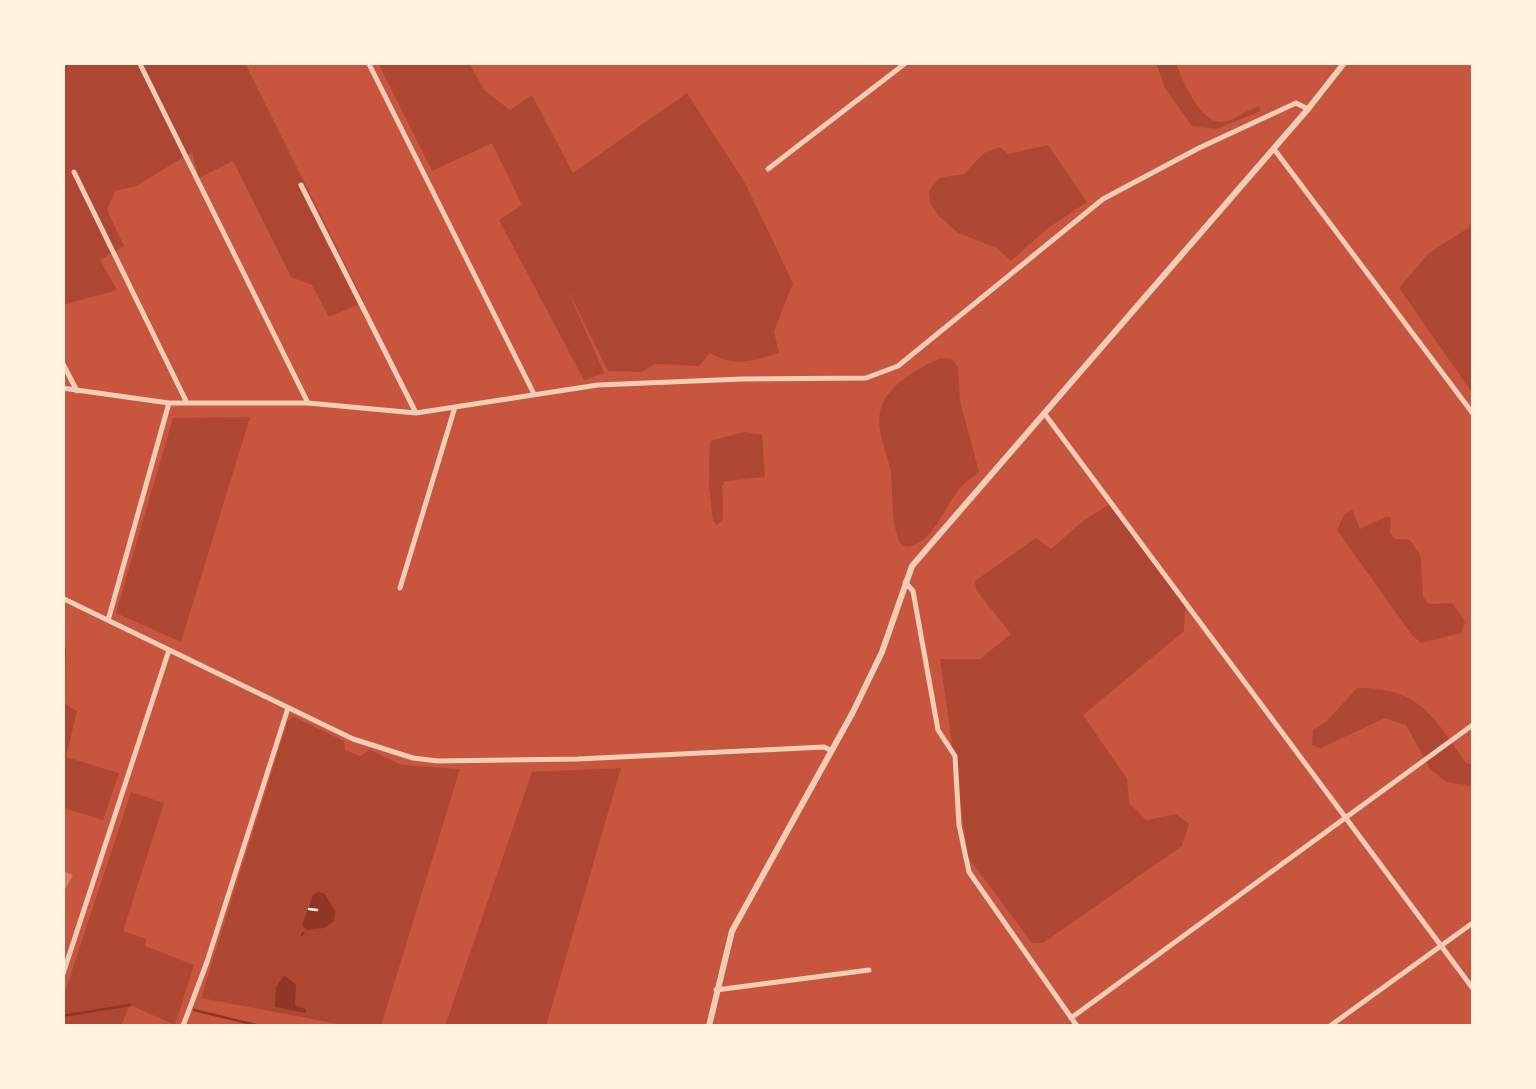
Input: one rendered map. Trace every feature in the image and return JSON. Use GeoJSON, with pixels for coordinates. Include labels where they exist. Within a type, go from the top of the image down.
{"type":"FeatureCollection","features":[{"type":"Feature","properties":{"kind":"street"},"geometry":{"type":"LineString","coordinates":[[139,62],[308,403]]}},
{"type":"Feature","properties":{"kind":"street"},"geometry":{"type":"LineString","coordinates":[[368,62],[534,394]]}},
{"type":"Feature","properties":{"kind":"street"},"geometry":{"type":"LineString","coordinates":[[768,169],[907,62]]}},
{"type":"Feature","properties":{"kind":"street"},"geometry":{"type":"LineString","coordinates":[[709,1026],[724,953],[741,912],[873,672],[912,566],[1308,109],[1344,62]]}},
{"type":"Feature","properties":{"kind":"street"},"geometry":{"type":"LineString","coordinates":[[62,388],[169,403],[308,403],[416,412],[598,385],[866,378],[898,366],[1122,186],[1296,104],[1308,109]]}},
{"type":"Feature","properties":{"kind":"street"},"geometry":{"type":"LineString","coordinates":[[1274,148],[1474,415]]}},
{"type":"Feature","properties":{"kind":"street"},"geometry":{"type":"LineString","coordinates":[[74,172],[188,404]]}},
{"type":"Feature","properties":{"kind":"street"},"geometry":{"type":"LineString","coordinates":[[301,185],[416,412]]}},
{"type":"Feature","properties":{"kind":"street"},"geometry":{"type":"LineString","coordinates":[[62,362],[77,391]]}},
{"type":"Feature","properties":{"kind":"street"},"geometry":{"type":"LineString","coordinates":[[108,618],[169,403]]}},
{"type":"Feature","properties":{"kind":"street"},"geometry":{"type":"LineString","coordinates":[[400,588],[456,407]]}},
{"type":"Feature","properties":{"kind":"street"},"geometry":{"type":"LineString","coordinates":[[1044,413],[1474,990]]}},
{"type":"Feature","properties":{"kind":"street"},"geometry":{"type":"LineString","coordinates":[[905,582],[913,591],[938,730],[955,756],[958,825],[969,872],[1076,1026]]}},
{"type":"Feature","properties":{"kind":"street"},"geometry":{"type":"LineString","coordinates":[[62,598],[356,740],[412,758],[438,762],[824,747],[832,751]]}},
{"type":"Feature","properties":{"kind":"street"},"geometry":{"type":"LineString","coordinates":[[62,977],[169,650]]}},
{"type":"Feature","properties":{"kind":"street"},"geometry":{"type":"LineString","coordinates":[[183,1026],[288,708]]}},
{"type":"Feature","properties":{"kind":"street"},"geometry":{"type":"LineString","coordinates":[[1071,1018],[1474,724]]}},
{"type":"Feature","properties":{"kind":"street"},"geometry":{"type":"LineString","coordinates":[[1330,1026],[1474,922]]}},
{"type":"Feature","properties":{"kind":"street"},"geometry":{"type":"LineString","coordinates":[[716,990],[870,970]]}},
{"type":"Feature","properties":{"kind":"path"},"geometry":{"type":"LineString","coordinates":[[309,909],[316,910]]}},
{"type":"Feature","properties":{"kind":"shaded area"},"geometry":{"type":"Polygon","coordinates":[[[62,63],[245,63],[364,302],[329,317],[312,285],[291,277],[233,161],[199,178],[192,152],[136,186],[115,191],[107,210],[124,246],[100,260],[117,290],[66,304],[62,300],[62,63]]]}},
{"type":"Feature","properties":{"kind":"shaded area"},"geometry":{"type":"Polygon","coordinates":[[[378,63],[469,63],[484,90],[510,110],[532,95],[573,173],[687,93],[745,183],[793,283],[774,331],[779,353],[736,362],[710,353],[699,366],[655,364],[641,372],[608,371],[565,284],[604,373],[584,380],[499,220],[522,205],[492,143],[432,171],[378,63]]]}},
{"type":"Feature","properties":{"kind":"shaded area"},"geometry":{"type":"Polygon","coordinates":[[[1156,63],[1176,63],[1199,108],[1214,120],[1227,121],[1259,106],[1261,111],[1216,129],[1192,126],[1165,88],[1156,63]]]}},
{"type":"Feature","properties":{"kind":"shaded area"},"geometry":{"type":"Polygon","coordinates":[[[1048,145],[1087,202],[1048,228],[1011,261],[997,248],[958,233],[930,203],[929,191],[939,178],[964,174],[984,153],[1000,147],[1008,154],[1048,145]]]}},
{"type":"Feature","properties":{"kind":"shaded area"},"geometry":{"type":"Polygon","coordinates":[[[1473,225],[1473,394],[1399,288],[1429,253],[1473,225]]]}},
{"type":"Feature","properties":{"kind":"shaded area"},"geometry":{"type":"Polygon","coordinates":[[[941,358],[951,359],[958,367],[960,401],[979,472],[960,488],[924,539],[906,547],[899,541],[895,527],[891,473],[880,431],[880,413],[886,397],[899,383],[941,358]]]}},
{"type":"Feature","properties":{"kind":"shaded area"},"geometry":{"type":"Polygon","coordinates":[[[250,417],[181,642],[116,613],[173,418],[250,417]]]}},
{"type":"Feature","properties":{"kind":"shaded area"},"geometry":{"type":"Polygon","coordinates":[[[745,432],[762,435],[765,477],[725,481],[723,519],[717,525],[713,521],[709,486],[710,441],[745,432]]]}},
{"type":"Feature","properties":{"kind":"shaded area"},"geometry":{"type":"Polygon","coordinates":[[[1110,504],[1185,606],[1184,631],[1083,715],[1127,779],[1129,803],[1146,820],[1176,814],[1189,824],[1182,846],[1043,943],[1032,943],[968,857],[940,659],[980,659],[1011,634],[976,590],[975,581],[1036,538],[1051,549],[1110,504]]]}},
{"type":"Feature","properties":{"kind":"shaded area"},"geometry":{"type":"Polygon","coordinates":[[[1352,509],[1360,529],[1391,518],[1390,533],[1395,539],[1410,540],[1421,557],[1423,597],[1429,604],[1452,603],[1465,621],[1461,633],[1421,643],[1412,635],[1337,530],[1344,515],[1352,509]]]}},
{"type":"Feature","properties":{"kind":"shaded area"},"geometry":{"type":"Polygon","coordinates":[[[63,641],[65,704],[77,711],[66,757],[119,773],[103,820],[63,808],[63,641]]]}},
{"type":"Feature","properties":{"kind":"shaded area"},"geometry":{"type":"Polygon","coordinates":[[[1357,688],[1396,693],[1423,708],[1466,763],[1473,765],[1473,786],[1446,782],[1430,769],[1406,725],[1385,718],[1321,748],[1312,745],[1313,730],[1327,721],[1357,688]]]}},
{"type":"Feature","properties":{"kind":"shaded area"},"geometry":{"type":"Polygon","coordinates":[[[294,717],[344,741],[345,750],[360,756],[370,750],[402,765],[460,769],[381,1026],[349,1026],[201,998],[288,720],[294,717]]]}},
{"type":"Feature","properties":{"kind":"shaded area"},"geometry":{"type":"Polygon","coordinates":[[[621,768],[546,1026],[445,1026],[532,772],[621,768]]]}},
{"type":"Feature","properties":{"kind":"shaded area"},"geometry":{"type":"Polygon","coordinates":[[[131,792],[164,803],[123,931],[146,939],[145,946],[194,965],[175,1025],[130,1005],[121,1026],[63,1026],[63,989],[131,792]]]}},
{"type":"Feature","properties":{"kind":"shaded area"},"geometry":{"type":"Polygon","coordinates":[[[325,894],[335,911],[334,921],[324,928],[307,930],[302,925],[313,895],[325,894]]]}},
{"type":"Feature","properties":{"kind":"shaded area"},"geometry":{"type":"Polygon","coordinates":[[[284,975],[296,985],[295,1005],[306,1009],[306,1013],[275,1007],[276,987],[284,975]]]}},
{"type":"Feature","properties":{"kind":"building"},"geometry":{"type":"Polygon","coordinates":[[[62,871],[73,875],[63,893],[62,893],[62,871]]]}},
{"type":"Feature","properties":{"kind":"waterway"},"geometry":{"type":"LineString","coordinates":[[62,1016],[130,1005]]}},
{"type":"Feature","properties":{"kind":"waterway"},"geometry":{"type":"LineString","coordinates":[[194,1010],[260,1026]]}}]}
